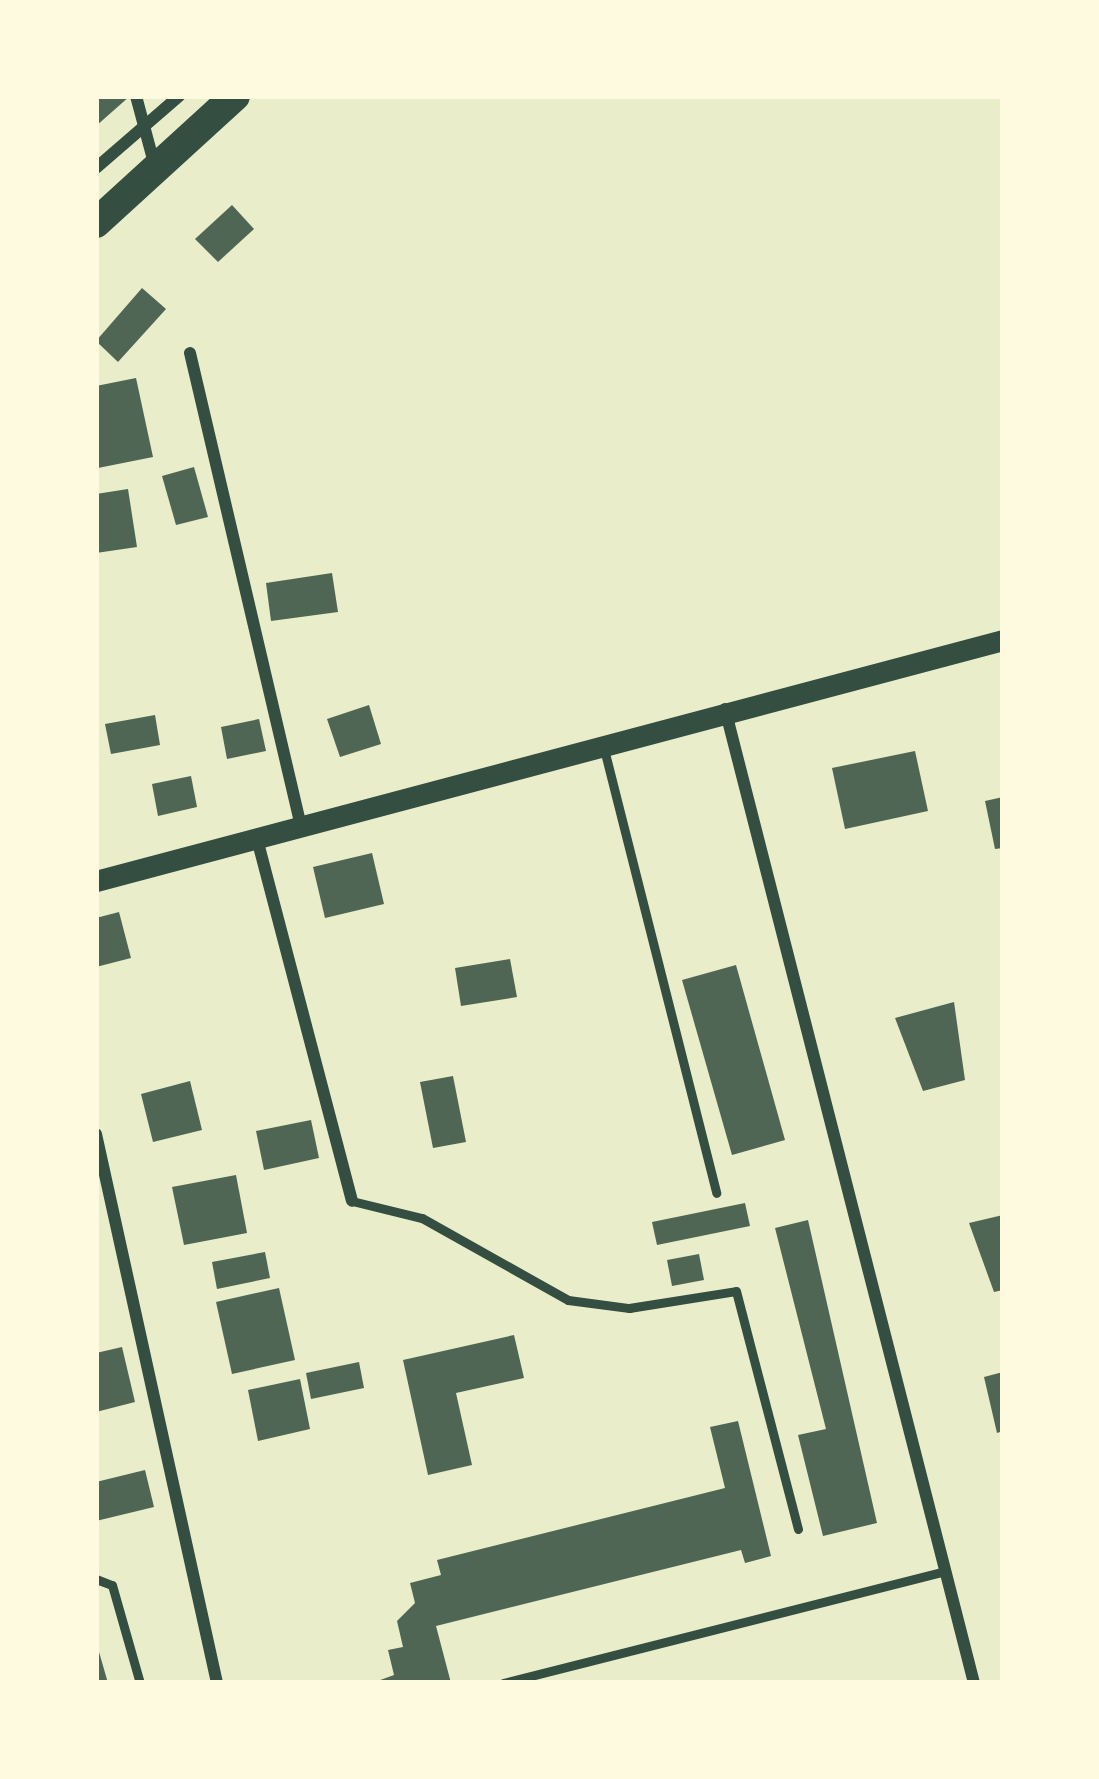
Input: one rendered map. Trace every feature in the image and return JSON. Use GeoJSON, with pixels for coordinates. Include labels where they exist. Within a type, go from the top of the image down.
{"type":"FeatureCollection","features":[{"type":"Feature","properties":{"kind":"main road"},"geometry":{"type":"LineString","coordinates":[[96,223],[235,96]]}},
{"type":"Feature","properties":{"kind":"street"},"geometry":{"type":"LineString","coordinates":[[136,96],[155,168]]}},
{"type":"Feature","properties":{"kind":"street"},"geometry":{"type":"LineString","coordinates":[[96,168],[179,96]]}},
{"type":"Feature","properties":{"kind":"street"},"geometry":{"type":"LineString","coordinates":[[190,353],[300,821]]}},
{"type":"Feature","properties":{"kind":"street"},"geometry":{"type":"LineString","coordinates":[[96,880],[724,707],[1003,640]]}},
{"type":"Feature","properties":{"kind":"street"},"geometry":{"type":"LineString","coordinates":[[724,707],[974,1683]]}},
{"type":"Feature","properties":{"kind":"street"},"geometry":{"type":"LineString","coordinates":[[256,834],[352,1202]]}},
{"type":"Feature","properties":{"kind":"street"},"geometry":{"type":"LineString","coordinates":[[96,1134],[217,1683]]}},
{"type":"Feature","properties":{"kind":"lane"},"geometry":{"type":"LineString","coordinates":[[602,740],[716,1193]]}},
{"type":"Feature","properties":{"kind":"lane"},"geometry":{"type":"LineString","coordinates":[[352,1202],[422,1219],[568,1300],[629,1308],[736,1291],[798,1529]]}},
{"type":"Feature","properties":{"kind":"lane"},"geometry":{"type":"LineString","coordinates":[[503,1683],[945,1571]]}},
{"type":"Feature","properties":{"kind":"lane"},"geometry":{"type":"LineString","coordinates":[[96,1580],[112,1585],[140,1683]]}},
{"type":"Feature","properties":{"kind":"building"},"geometry":{"type":"Polygon","coordinates":[[[96,96],[130,96],[96,126],[96,96]]]}},
{"type":"Feature","properties":{"kind":"building"},"geometry":{"type":"Polygon","coordinates":[[[232,205],[254,229],[218,262],[195,239],[232,205]]]}},
{"type":"Feature","properties":{"kind":"building"},"geometry":{"type":"Polygon","coordinates":[[[142,288],[166,309],[118,362],[96,341],[142,288]]]}},
{"type":"Feature","properties":{"kind":"building"},"geometry":{"type":"Polygon","coordinates":[[[136,378],[153,457],[98,468],[96,386],[136,378]]]}},
{"type":"Feature","properties":{"kind":"building"},"geometry":{"type":"Polygon","coordinates":[[[194,467],[208,517],[176,525],[162,476],[194,467]]]}},
{"type":"Feature","properties":{"kind":"building"},"geometry":{"type":"Polygon","coordinates":[[[128,489],[137,547],[96,553],[96,494],[128,489]]]}},
{"type":"Feature","properties":{"kind":"building"},"geometry":{"type":"Polygon","coordinates":[[[332,573],[338,612],[271,621],[266,583],[332,573]]]}},
{"type":"Feature","properties":{"kind":"building"},"geometry":{"type":"Polygon","coordinates":[[[369,705],[381,744],[340,757],[327,719],[369,705]]]}},
{"type":"Feature","properties":{"kind":"building"},"geometry":{"type":"Polygon","coordinates":[[[155,715],[160,745],[111,754],[105,724],[155,715]]]}},
{"type":"Feature","properties":{"kind":"building"},"geometry":{"type":"Polygon","coordinates":[[[259,719],[266,751],[227,759],[221,727],[259,719]]]}},
{"type":"Feature","properties":{"kind":"building"},"geometry":{"type":"Polygon","coordinates":[[[915,751],[928,811],[845,829],[832,768],[915,751]]]}},
{"type":"Feature","properties":{"kind":"building"},"geometry":{"type":"Polygon","coordinates":[[[191,776],[197,807],[158,816],[152,784],[191,776]]]}},
{"type":"Feature","properties":{"kind":"building"},"geometry":{"type":"Polygon","coordinates":[[[1003,797],[1003,848],[995,849],[985,801],[1003,797]]]}},
{"type":"Feature","properties":{"kind":"building"},"geometry":{"type":"Polygon","coordinates":[[[372,853],[384,904],[325,918],[313,867],[372,853]]]}},
{"type":"Feature","properties":{"kind":"building"},"geometry":{"type":"Polygon","coordinates":[[[119,912],[131,958],[96,967],[96,918],[119,912]]]}},
{"type":"Feature","properties":{"kind":"building"},"geometry":{"type":"Polygon","coordinates":[[[510,959],[517,997],[461,1006],[455,968],[510,959]]]}},
{"type":"Feature","properties":{"kind":"building"},"geometry":{"type":"Polygon","coordinates":[[[736,965],[785,1140],[732,1155],[682,980],[736,965]]]}},
{"type":"Feature","properties":{"kind":"building"},"geometry":{"type":"Polygon","coordinates":[[[954,1002],[965,1080],[923,1091],[895,1018],[954,1002]]]}},
{"type":"Feature","properties":{"kind":"building"},"geometry":{"type":"Polygon","coordinates":[[[453,1076],[466,1142],[433,1148],[420,1082],[453,1076]]]}},
{"type":"Feature","properties":{"kind":"building"},"geometry":{"type":"Polygon","coordinates":[[[190,1081],[202,1130],[153,1142],[141,1094],[190,1081]]]}},
{"type":"Feature","properties":{"kind":"building"},"geometry":{"type":"Polygon","coordinates":[[[311,1120],[319,1158],[264,1170],[256,1131],[311,1120]]]}},
{"type":"Feature","properties":{"kind":"building"},"geometry":{"type":"Polygon","coordinates":[[[236,1175],[247,1233],[184,1245],[172,1187],[236,1175]]]}},
{"type":"Feature","properties":{"kind":"building"},"geometry":{"type":"Polygon","coordinates":[[[745,1203],[750,1226],[657,1245],[652,1222],[745,1203]]]}},
{"type":"Feature","properties":{"kind":"building"},"geometry":{"type":"Polygon","coordinates":[[[1003,1215],[1003,1290],[994,1292],[969,1223],[1003,1215]]]}},
{"type":"Feature","properties":{"kind":"building"},"geometry":{"type":"Polygon","coordinates":[[[808,1220],[877,1523],[823,1536],[798,1435],[826,1429],[775,1228],[808,1220]]]}},
{"type":"Feature","properties":{"kind":"building"},"geometry":{"type":"Polygon","coordinates":[[[265,1252],[270,1278],[217,1289],[212,1262],[265,1252]]]}},
{"type":"Feature","properties":{"kind":"building"},"geometry":{"type":"Polygon","coordinates":[[[699,1254],[704,1280],[672,1286],[667,1260],[699,1254]]]}},
{"type":"Feature","properties":{"kind":"building"},"geometry":{"type":"Polygon","coordinates":[[[279,1288],[295,1360],[232,1374],[216,1302],[279,1288]]]}},
{"type":"Feature","properties":{"kind":"building"},"geometry":{"type":"Polygon","coordinates":[[[514,1335],[524,1378],[456,1393],[472,1465],[428,1475],[403,1360],[514,1335]]]}},
{"type":"Feature","properties":{"kind":"building"},"geometry":{"type":"Polygon","coordinates":[[[122,1347],[135,1402],[96,1412],[96,1353],[122,1347]]]}},
{"type":"Feature","properties":{"kind":"building"},"geometry":{"type":"Polygon","coordinates":[[[359,1362],[364,1388],[311,1399],[306,1373],[359,1362]]]}},
{"type":"Feature","properties":{"kind":"building"},"geometry":{"type":"Polygon","coordinates":[[[1003,1372],[1003,1431],[997,1433],[984,1377],[1003,1372]]]}},
{"type":"Feature","properties":{"kind":"building"},"geometry":{"type":"Polygon","coordinates":[[[300,1379],[310,1429],[258,1441],[248,1390],[300,1379]]]}},
{"type":"Feature","properties":{"kind":"building"},"geometry":{"type":"Polygon","coordinates":[[[738,1421],[771,1556],[745,1563],[741,1550],[436,1626],[451,1683],[372,1683],[394,1675],[388,1650],[403,1647],[397,1621],[415,1603],[410,1583],[441,1575],[437,1560],[725,1488],[710,1427],[738,1421]]]}},
{"type":"Feature","properties":{"kind":"building"},"geometry":{"type":"Polygon","coordinates":[[[145,1470],[154,1507],[96,1521],[96,1482],[145,1470]]]}},
{"type":"Feature","properties":{"kind":"building"},"geometry":{"type":"Polygon","coordinates":[[[97,1645],[108,1683],[96,1683],[97,1645]]]}}]}
